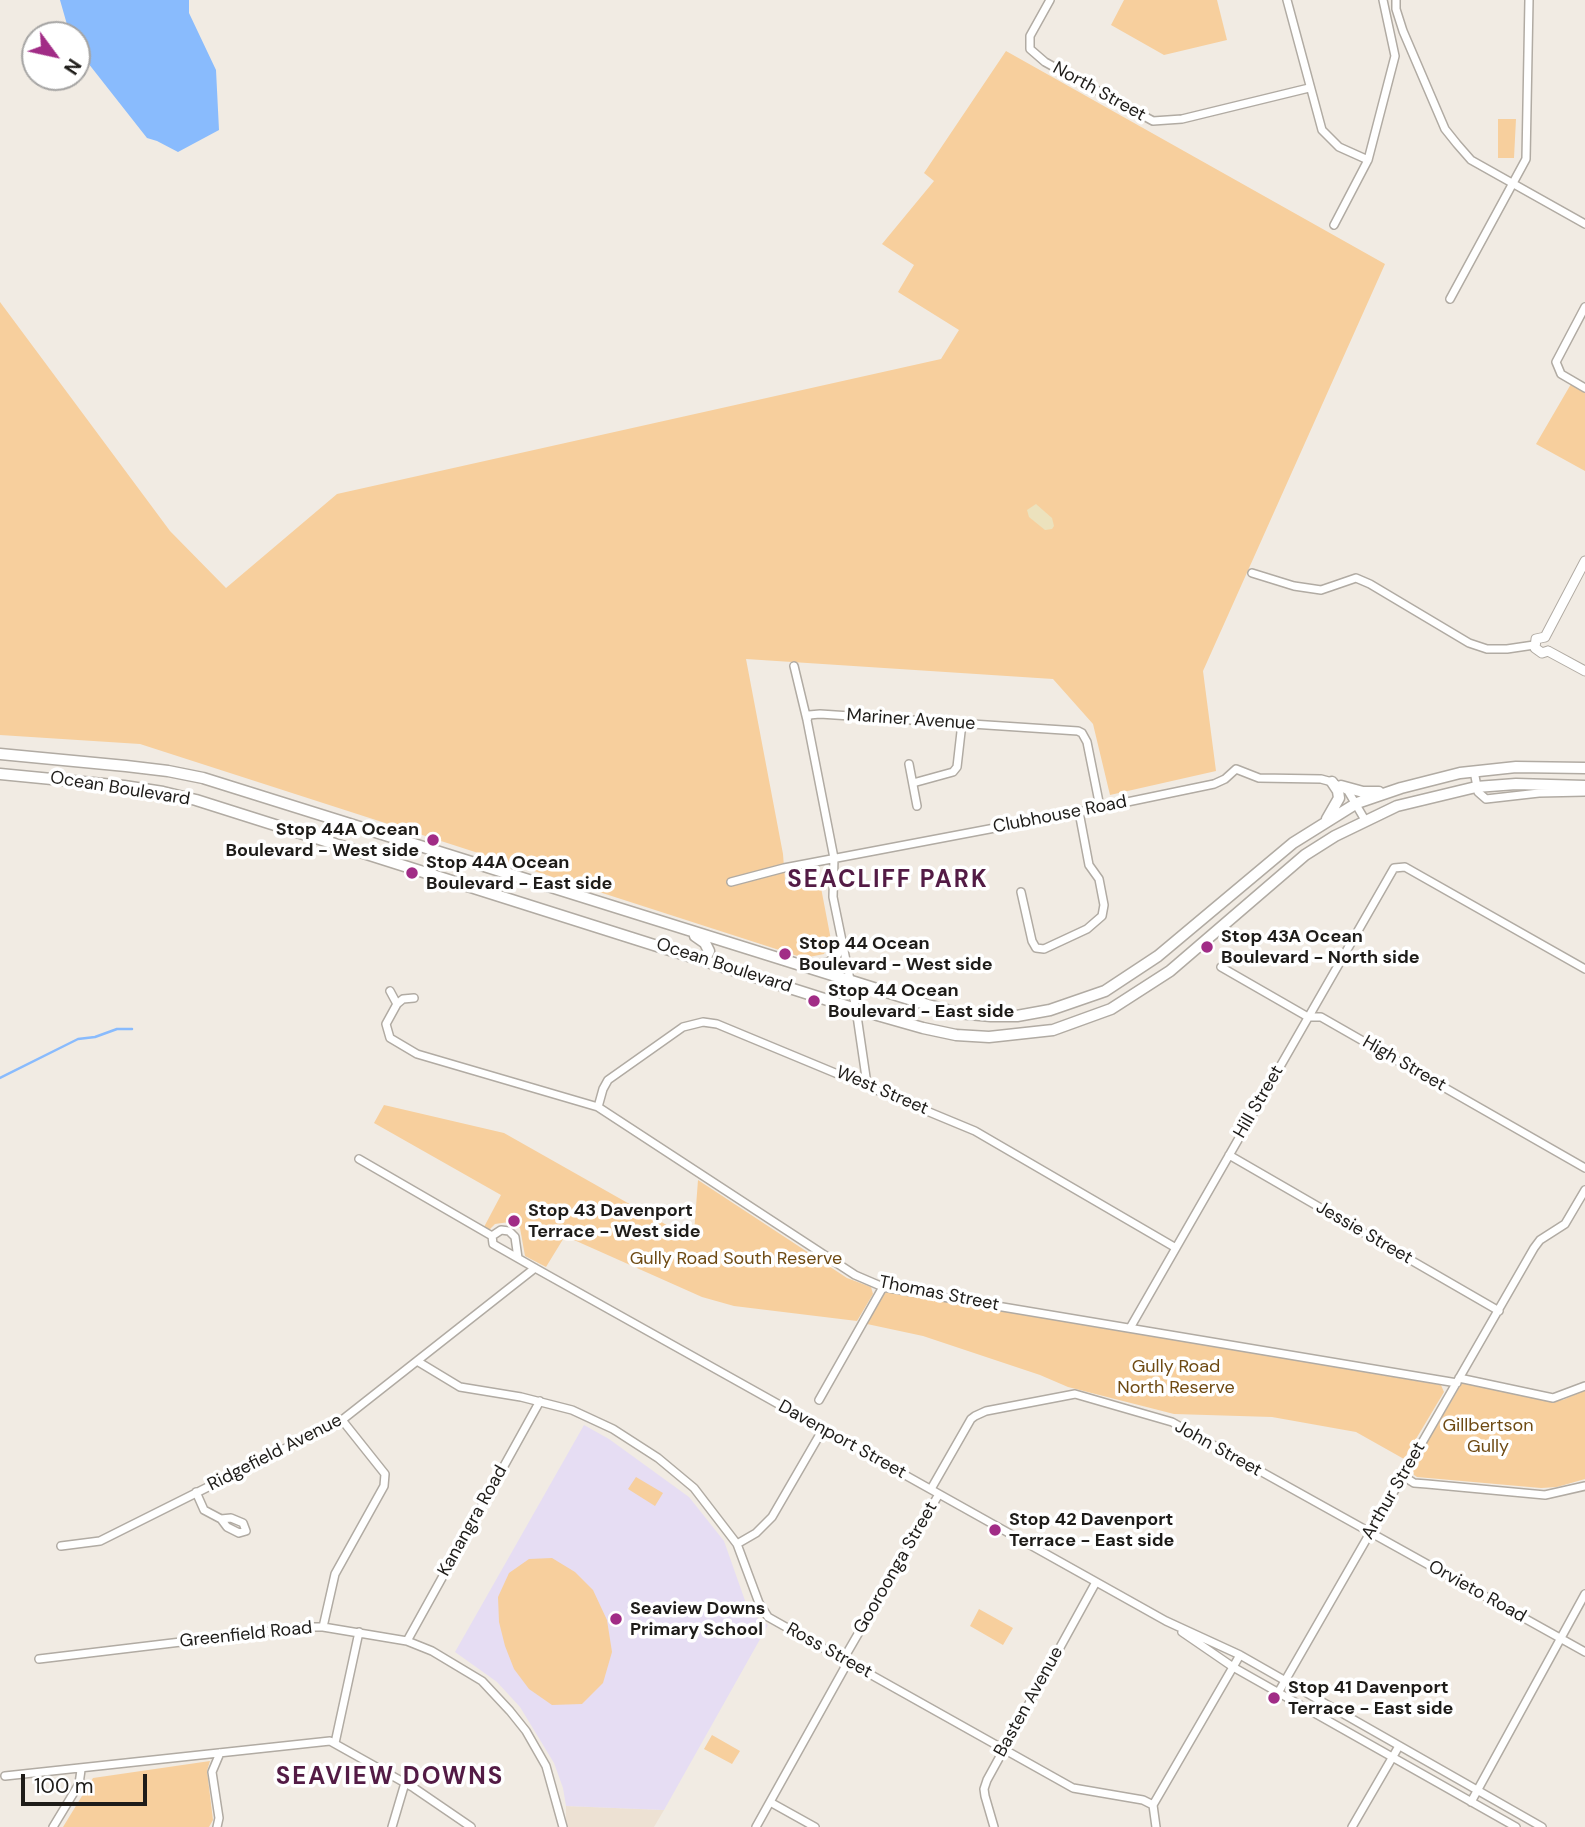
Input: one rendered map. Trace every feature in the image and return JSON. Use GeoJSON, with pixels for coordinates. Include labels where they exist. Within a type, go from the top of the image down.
{"type":"FeatureCollection","features":[{"type":"Feature","properties":{"kind":"main road","name":"Ocean Boulevard"},"geometry":{"type":"LineString","coordinates":[[0,754],[168,771],[202,778],[849,981],[958,1013],[991,1016],[1017,1016],[1078,1002],[1105,991],[1158,956],[1293,842],[1357,803],[1392,791],[1474,771],[1516,767],[1585,768]]}},
{"type":"Feature","properties":{"kind":"main road","name":"Ocean Boulevard"},"geometry":{"type":"LineString","coordinates":[[0,774],[124,786],[196,800],[856,1009],[956,1035],[989,1037],[1053,1030],[1111,1009],[1170,971],[1306,855],[1365,820],[1418,800],[1476,787],[1516,784],[1585,786]]}},
{"type":"Feature","properties":{"kind":"main road"},"geometry":{"type":"LineString","coordinates":[[1336,784],[1363,792],[1392,791]]}},
{"type":"Feature","properties":{"kind":"main road"},"geometry":{"type":"LineString","coordinates":[[1323,824],[1339,798],[1336,784]]}},
{"type":"Feature","properties":{"kind":"main road"},"geometry":{"type":"LineString","coordinates":[[674,926],[695,936],[708,947],[707,955],[699,958]]}},
{"type":"Feature","properties":{"kind":"main road"},"geometry":{"type":"LineString","coordinates":[[785,961],[824,965],[831,962],[842,944]]}},
{"type":"Feature","properties":{"kind":"street","name":"North Street"},"geometry":{"type":"LineString","coordinates":[[1050,0],[1030,36],[1030,49],[1045,62],[1153,121],[1182,119],[1309,88]]}},
{"type":"Feature","properties":{"kind":"street"},"geometry":{"type":"LineString","coordinates":[[1287,0],[1322,130],[1339,147],[1368,160]]}},
{"type":"Feature","properties":{"kind":"street"},"geometry":{"type":"LineString","coordinates":[[1334,225],[1368,160],[1395,56],[1384,0]]}},
{"type":"Feature","properties":{"kind":"street"},"geometry":{"type":"LineString","coordinates":[[1396,0],[1403,32],[1445,129],[1457,145],[1471,160],[1585,224]]}},
{"type":"Feature","properties":{"kind":"street"},"geometry":{"type":"LineString","coordinates":[[1450,299],[1525,159],[1529,0]]}},
{"type":"Feature","properties":{"kind":"street"},"geometry":{"type":"LineString","coordinates":[[1395,56],[1415,58]]}},
{"type":"Feature","properties":{"kind":"street"},"geometry":{"type":"LineString","coordinates":[[1585,307],[1556,362],[1561,374],[1585,388]]}},
{"type":"Feature","properties":{"kind":"street"},"geometry":{"type":"LineString","coordinates":[[1545,637],[1585,561]]}},
{"type":"Feature","properties":{"kind":"street"},"geometry":{"type":"LineString","coordinates":[[1252,573],[1294,586],[1321,590],[1356,579],[1370,584],[1469,643],[1487,649],[1507,649],[1534,645],[1539,637],[1545,637],[1550,641],[1548,651]]}},
{"type":"Feature","properties":{"kind":"street"},"geometry":{"type":"LineString","coordinates":[[1534,645],[1538,652],[1548,651],[1585,671]]}},
{"type":"Feature","properties":{"kind":"street"},"geometry":{"type":"LineString","coordinates":[[794,666],[834,858],[833,897],[856,1009],[867,1084]]}},
{"type":"Feature","properties":{"kind":"street","name":"Mariner Avenue"},"geometry":{"type":"LineString","coordinates":[[807,720],[809,715],[820,714],[1082,733],[1087,742],[1100,807]]}},
{"type":"Feature","properties":{"kind":"street"},"geometry":{"type":"LineString","coordinates":[[913,783],[953,772],[957,767],[962,723]]}},
{"type":"Feature","properties":{"kind":"street"},"geometry":{"type":"LineString","coordinates":[[909,764],[918,806]]}},
{"type":"Feature","properties":{"kind":"street","name":"Clubhouse Road"},"geometry":{"type":"LineString","coordinates":[[731,881],[834,858],[1214,784],[1236,769],[1259,778],[1321,779],[1336,784]]}},
{"type":"Feature","properties":{"kind":"street"},"geometry":{"type":"LineString","coordinates":[[1474,771],[1476,787],[1482,796],[1490,799],[1539,793],[1585,792]]}},
{"type":"Feature","properties":{"kind":"street"},"geometry":{"type":"LineString","coordinates":[[1336,784],[1348,791],[1365,820]]}},
{"type":"Feature","properties":{"kind":"street"},"geometry":{"type":"LineString","coordinates":[[1021,892],[1032,941],[1037,948],[1044,949],[1087,929],[1102,916],[1104,905],[1099,879],[1089,865],[1079,812]]}},
{"type":"Feature","properties":{"kind":"street","name":"Hill Street"},"geometry":{"type":"LineString","coordinates":[[1130,1328],[1394,868],[1405,867],[1585,969]]}},
{"type":"Feature","properties":{"kind":"street","name":"High Street"},"geometry":{"type":"LineString","coordinates":[[1221,967],[1308,1017],[1321,1017],[1585,1168]]}},
{"type":"Feature","properties":{"kind":"street"},"geometry":{"type":"LineString","coordinates":[[390,991],[397,1004],[403,999],[414,998]]}},
{"type":"Feature","properties":{"kind":"street","name":"Thomas Street"},"geometry":{"type":"LineString","coordinates":[[397,1004],[386,1024],[390,1038],[417,1054],[598,1107],[855,1275],[883,1287],[1458,1380],[1553,1398],[1585,1386]]}},
{"type":"Feature","properties":{"kind":"street","name":"West Street"},"geometry":{"type":"LineString","coordinates":[[598,1107],[608,1080],[683,1027],[702,1022],[717,1024],[975,1131],[1176,1248]]}},
{"type":"Feature","properties":{"kind":"street","name":"Jessie Street"},"geometry":{"type":"LineString","coordinates":[[1229,1155],[1499,1311]]}},
{"type":"Feature","properties":{"kind":"street","name":"Davenport Street"},"geometry":{"type":"LineString","coordinates":[[359,1159],[492,1236]]}},
{"type":"Feature","properties":{"kind":"street","name":"Arthur Street"},"geometry":{"type":"LineString","coordinates":[[1278,1693],[1534,1248],[1540,1240],[1565,1224],[1585,1190]]}},
{"type":"Feature","properties":{"kind":"street","name":"Davenport Street"},"geometry":{"type":"LineString","coordinates":[[492,1236],[501,1230],[509,1231],[515,1237],[518,1258]]}},
{"type":"Feature","properties":{"kind":"street","name":"Davenport Street"},"geometry":{"type":"LineString","coordinates":[[492,1236],[493,1244],[535,1268],[1166,1620]]}},
{"type":"Feature","properties":{"kind":"street","name":"Ridgefield Avenue"},"geometry":{"type":"LineString","coordinates":[[61,1546],[100,1541],[342,1420],[535,1268]]}},
{"type":"Feature","properties":{"kind":"street"},"geometry":{"type":"LineString","coordinates":[[819,1400],[883,1287]]}},
{"type":"Feature","properties":{"kind":"street","name":"Ross Street"},"geometry":{"type":"LineString","coordinates":[[417,1361],[460,1387],[540,1401],[572,1410],[613,1429],[658,1458],[694,1488],[737,1544],[759,1603],[768,1617],[1073,1788],[1143,1800],[1153,1805]]}},
{"type":"Feature","properties":{"kind":"street","name":"John Street"},"geometry":{"type":"LineString","coordinates":[[935,1492],[971,1419],[975,1416],[986,1411],[1075,1394],[1172,1422],[1370,1533]]}},
{"type":"Feature","properties":{"kind":"street","name":"Kanangra Road"},"geometry":{"type":"LineString","coordinates":[[407,1640],[540,1401]]}},
{"type":"Feature","properties":{"kind":"street"},"geometry":{"type":"LineString","coordinates":[[323,1627],[335,1574],[384,1486],[386,1474],[342,1420]]}},
{"type":"Feature","properties":{"kind":"street"},"geometry":{"type":"LineString","coordinates":[[737,1544],[756,1533],[772,1517],[823,1429]]}},
{"type":"Feature","properties":{"kind":"street"},"geometry":{"type":"LineString","coordinates":[[1403,1476],[1414,1483],[1545,1496],[1585,1486]]}},
{"type":"Feature","properties":{"kind":"street"},"geometry":{"type":"LineString","coordinates":[[196,1492],[204,1510],[221,1519]]}},
{"type":"Feature","properties":{"kind":"street","name":"Gooroonga Street"},"geometry":{"type":"LineString","coordinates":[[756,1827],[845,1669],[847,1653],[935,1492]]}},
{"type":"Feature","properties":{"kind":"street","name":"Orvieto Road"},"geometry":{"type":"LineString","coordinates":[[1370,1533],[1585,1652]]}},
{"type":"Feature","properties":{"kind":"street","name":"Basten Avenue"},"geometry":{"type":"LineString","coordinates":[[994,1827],[984,1789],[1003,1749],[1096,1582]]}},
{"type":"Feature","properties":{"kind":"street"},"geometry":{"type":"LineString","coordinates":[[1471,1802],[1585,1594]]}},
{"type":"Feature","properties":{"kind":"street"},"geometry":{"type":"LineString","coordinates":[[1166,1620],[1240,1655],[1542,1827]]}},
{"type":"Feature","properties":{"kind":"street"},"geometry":{"type":"LineString","coordinates":[[1166,1620],[1233,1667],[1516,1827]]}},
{"type":"Feature","properties":{"kind":"street","name":"Greenfield Road"},"geometry":{"type":"LineString","coordinates":[[39,1659],[306,1627],[323,1627],[407,1640],[432,1651],[482,1681],[510,1711],[526,1731],[546,1766],[563,1827]]}},
{"type":"Feature","properties":{"kind":"street"},"geometry":{"type":"LineString","coordinates":[[335,1743],[359,1632]]}},
{"type":"Feature","properties":{"kind":"street"},"geometry":{"type":"LineString","coordinates":[[1156,1827],[1153,1805],[1240,1655]]}},
{"type":"Feature","properties":{"kind":"street"},"geometry":{"type":"LineString","coordinates":[[5,1776],[81,1770],[324,1741],[335,1743],[405,1783],[471,1827]]}},
{"type":"Feature","properties":{"kind":"street"},"geometry":{"type":"LineString","coordinates":[[1352,1827],[1399,1746]]}},
{"type":"Feature","properties":{"kind":"street"},"geometry":{"type":"LineString","coordinates":[[217,1827],[219,1818],[212,1772],[219,1753]]}},
{"type":"Feature","properties":{"kind":"street"},"geometry":{"type":"LineString","coordinates":[[53,1827],[79,1784],[81,1770]]}},
{"type":"Feature","properties":{"kind":"street"},"geometry":{"type":"LineString","coordinates":[[392,1827],[405,1783]]}},
{"type":"Feature","properties":{"kind":"street"},"geometry":{"type":"LineString","coordinates":[[770,1802],[814,1827]]}},
{"type":"Feature","properties":{"kind":"shaded area","name":"Seaview Downs Primary School"},"geometry":{"type":"Polygon","coordinates":[[[584,1425],[609,1439],[689,1497],[724,1541],[749,1612],[768,1625],[664,1810],[566,1806],[554,1763],[520,1707],[497,1682],[455,1652],[584,1425]]]}},
{"type":"Feature","properties":{"kind":"shaded area"},"geometry":{"type":"Polygon","coordinates":[[[566,1806],[664,1810],[654,1827],[566,1827],[566,1806]]]}},
{"type":"Feature","properties":{"kind":"green space"},"geometry":{"type":"Polygon","coordinates":[[[1124,0],[1217,0],[1227,40],[1164,55],[1111,25],[1124,0]]]}},
{"type":"Feature","properties":{"kind":"green space"},"geometry":{"type":"Polygon","coordinates":[[[1006,51],[1385,264],[1203,671],[1216,771],[1110,795],[1093,724],[1053,679],[746,659],[783,854],[785,880],[818,872],[831,940],[824,954],[804,958],[140,744],[0,735],[0,302],[170,531],[226,588],[337,494],[941,359],[959,330],[898,292],[914,265],[882,244],[934,181],[924,173],[1006,51]]]}},
{"type":"Feature","properties":{"kind":"green space"},"geometry":{"type":"Polygon","coordinates":[[[1498,119],[1516,119],[1514,158],[1498,158],[1498,119]]]}},
{"type":"Feature","properties":{"kind":"green space"},"geometry":{"type":"Polygon","coordinates":[[[1571,384],[1585,392],[1585,471],[1536,444],[1571,384]]]}},
{"type":"Feature","properties":{"kind":"green space","name":"Gully Road South Reserve"},"geometry":{"type":"Polygon","coordinates":[[[384,1105],[504,1133],[679,1232],[694,1233],[698,1180],[847,1278],[871,1287],[873,1294],[857,1321],[734,1306],[702,1297],[565,1236],[546,1267],[525,1256],[520,1228],[509,1222],[495,1224],[489,1230],[484,1227],[501,1195],[374,1123],[384,1105]]]}},
{"type":"Feature","properties":{"kind":"green space","name":"Gully Road North Reserve"},"geometry":{"type":"Polygon","coordinates":[[[886,1291],[1441,1385],[1444,1392],[1404,1459],[1356,1432],[1272,1417],[1174,1414],[1068,1387],[923,1336],[867,1324],[886,1291]]]}},
{"type":"Feature","properties":{"kind":"green space","name":"Gillbertson Gully"},"geometry":{"type":"Polygon","coordinates":[[[1462,1383],[1547,1401],[1563,1400],[1585,1390],[1585,1479],[1557,1487],[1541,1488],[1414,1475],[1412,1468],[1462,1383]]]}},
{"type":"Feature","properties":{"kind":"green space"},"geometry":{"type":"Polygon","coordinates":[[[636,1477],[663,1493],[655,1506],[628,1489],[636,1477]]]}},
{"type":"Feature","properties":{"kind":"green space"},"geometry":{"type":"Polygon","coordinates":[[[552,1558],[575,1572],[593,1590],[607,1620],[612,1652],[603,1683],[582,1704],[552,1705],[529,1689],[514,1669],[499,1622],[498,1597],[509,1573],[529,1559],[552,1558]]]}},
{"type":"Feature","properties":{"kind":"green space"},"geometry":{"type":"Polygon","coordinates":[[[979,1609],[1013,1628],[1003,1645],[970,1626],[979,1609]]]}},
{"type":"Feature","properties":{"kind":"green space"},"geometry":{"type":"Polygon","coordinates":[[[712,1735],[740,1751],[732,1764],[704,1749],[712,1735]]]}},
{"type":"Feature","properties":{"kind":"green space"},"geometry":{"type":"Polygon","coordinates":[[[210,1761],[207,1771],[213,1820],[209,1827],[63,1827],[93,1778],[210,1761]]]}},
{"type":"Feature","properties":{"kind":"sand"},"geometry":{"type":"Polygon","coordinates":[[[1036,504],[1052,518],[1052,529],[1045,530],[1029,517],[1027,510],[1036,504]]]}},
{"type":"Feature","properties":{"kind":"water"},"geometry":{"type":"Polygon","coordinates":[[[60,0],[189,0],[189,13],[216,70],[219,130],[178,152],[147,138],[91,67],[91,21],[66,21],[60,0]]]}},
{"type":"Feature","properties":{"kind":"waterway"},"geometry":{"type":"LineString","coordinates":[[0,1078],[78,1039],[95,1037],[117,1029],[132,1029]]}},
{"type":"Feature","properties":{"kind":"place","name":"Stop 44A Ocean Boulevard - West side"},"geometry":{"type":"Point","coordinates":[433,840]}},
{"type":"Feature","properties":{"kind":"place","name":"Stop 44A Ocean Boulevard - East side"},"geometry":{"type":"Point","coordinates":[412,873]}},
{"type":"Feature","properties":{"kind":"place","name":"Stop 43A Ocean Boulevard - North side"},"geometry":{"type":"Point","coordinates":[1207,947]}},
{"type":"Feature","properties":{"kind":"place","name":"Stop 44 Ocean Boulevard - West side"},"geometry":{"type":"Point","coordinates":[785,954]}},
{"type":"Feature","properties":{"kind":"place","name":"Stop 44 Ocean Boulevard - East side"},"geometry":{"type":"Point","coordinates":[814,1001]}},
{"type":"Feature","properties":{"kind":"place","name":"Stop 43 Davenport Terrace - West side"},"geometry":{"type":"Point","coordinates":[514,1221]}},
{"type":"Feature","properties":{"kind":"place","name":"Stop 42 Davenport Terrace - East side"},"geometry":{"type":"Point","coordinates":[995,1530]}},
{"type":"Feature","properties":{"kind":"place","name":"Seaview Downs Primary School"},"geometry":{"type":"Point","coordinates":[616,1619]}},
{"type":"Feature","properties":{"kind":"place","name":"Stop 41 Davenport Terrace - East side"},"geometry":{"type":"Point","coordinates":[1274,1698]}},
{"type":"Feature","properties":{"kind":"district","name":"SEACLIFF PARK"},"geometry":{"type":"Point","coordinates":[888,881]}},
{"type":"Feature","properties":{"kind":"district","name":"SEAVIEW DOWNS"},"geometry":{"type":"Point","coordinates":[390,1778]}}]}
